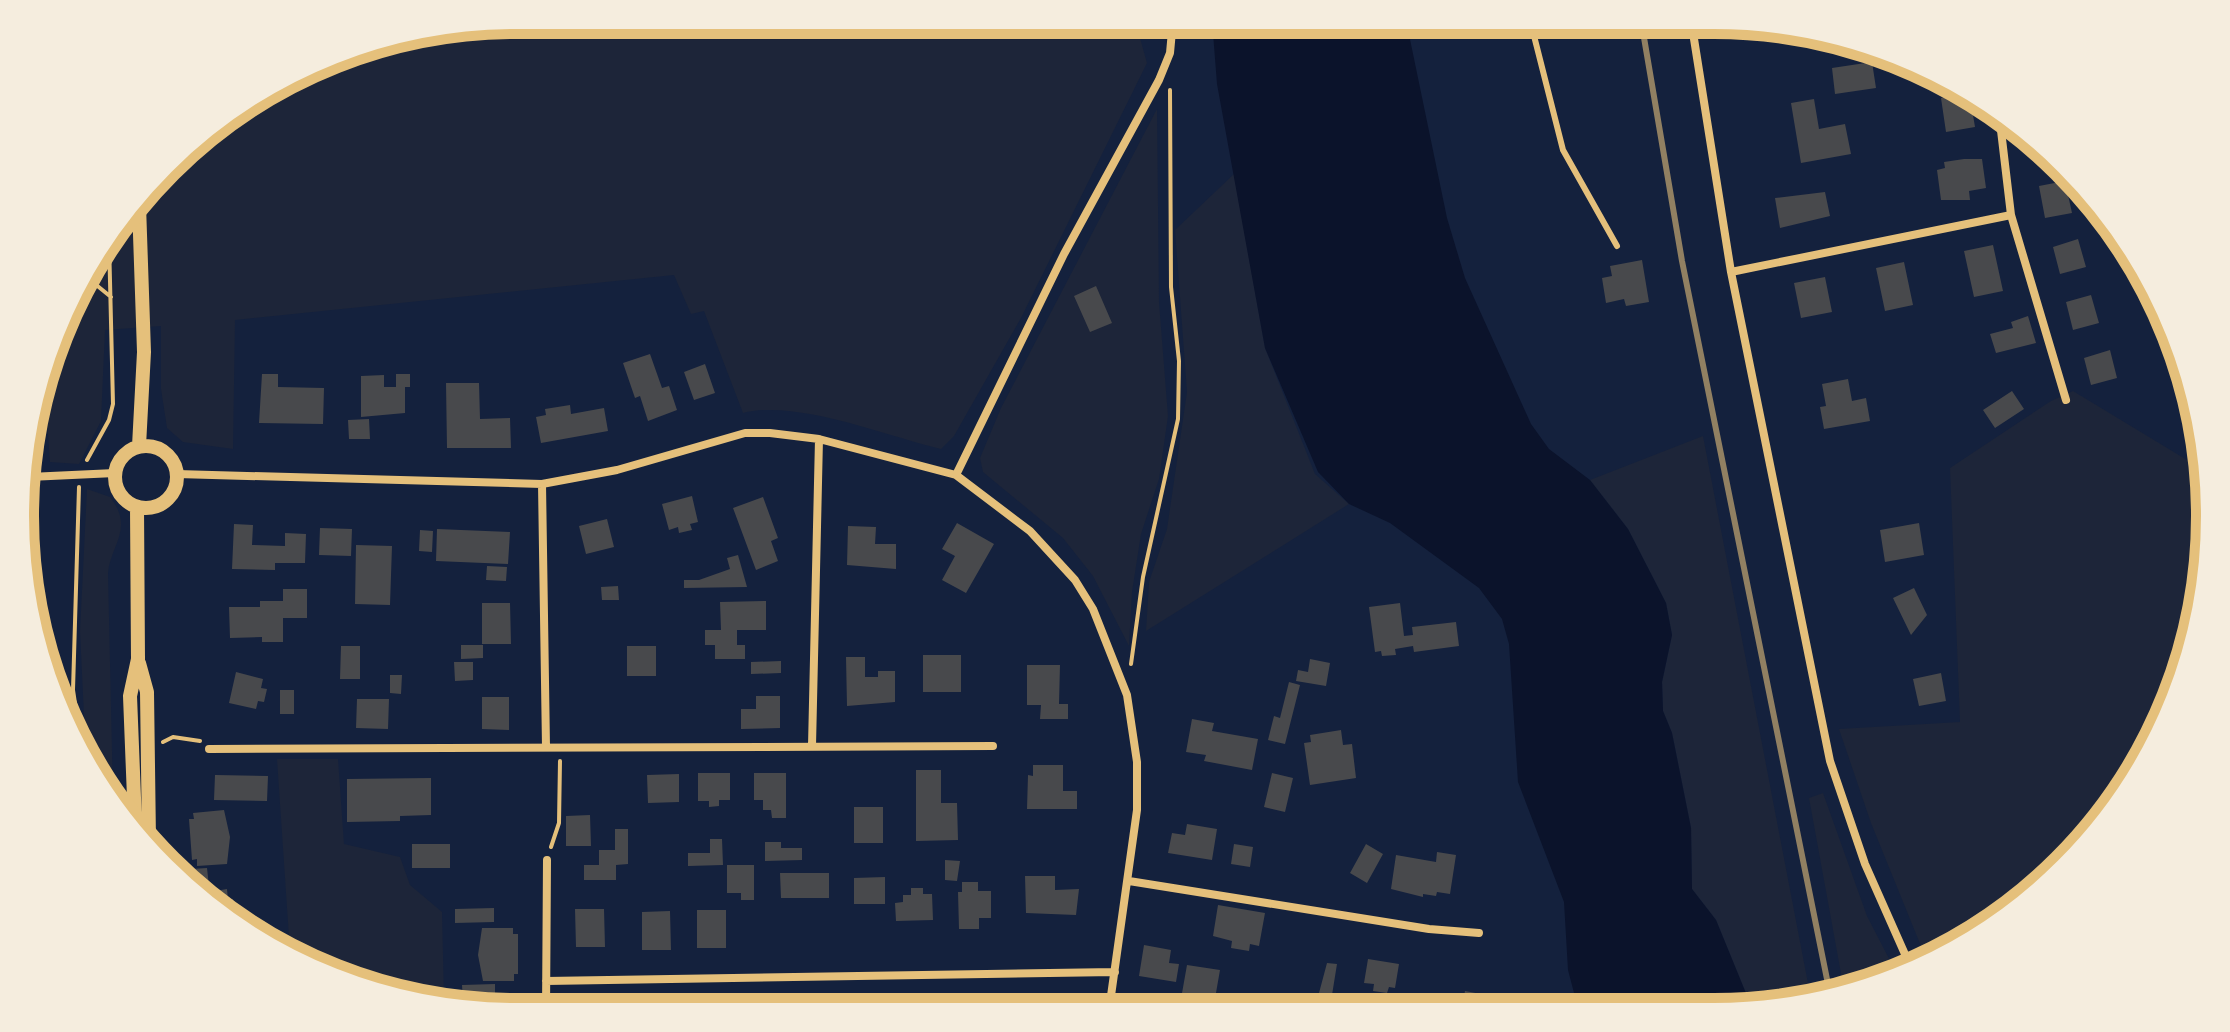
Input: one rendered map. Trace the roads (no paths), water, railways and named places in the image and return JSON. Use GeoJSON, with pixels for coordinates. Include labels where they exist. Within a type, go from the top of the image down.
{"type":"FeatureCollection","features":[{"type":"Feature","properties":{"kind":"street"},"geometry":{"type":"LineString","coordinates":[[956,475],[1064,254],[1159,80],[1170,53],[1172,34]]}},
{"type":"Feature","properties":{"kind":"street"},"geometry":{"type":"LineString","coordinates":[[1693,34],[1731,272],[1830,761],[1861,852],[1906,957]]}},
{"type":"Feature","properties":{"kind":"street"},"geometry":{"type":"LineString","coordinates":[[2001,129],[2011,215],[2066,400]]}},
{"type":"Feature","properties":{"kind":"street"},"geometry":{"type":"LineString","coordinates":[[1731,272],[2011,215]]}},
{"type":"Feature","properties":{"kind":"street"},"geometry":{"type":"LineString","coordinates":[[139,216],[144,352],[139,446]]}},
{"type":"Feature","properties":{"kind":"street"},"geometry":{"type":"LineString","coordinates":[[177,474],[542,484],[617,470],[745,433],[819,439],[956,475],[1030,531],[1075,580],[1093,609],[1127,695],[1137,762],[1137,810],[1111,998]]}},
{"type":"Feature","properties":{"kind":"street"},"geometry":{"type":"LineString","coordinates":[[812,746],[819,439]]}},
{"type":"Feature","properties":{"kind":"street"},"geometry":{"type":"LineString","coordinates":[[139,446],[155,447],[166,452],[177,474],[176,485],[166,501],[149,508],[137,507],[118,491],[115,473],[121,457],[139,446]]}},
{"type":"Feature","properties":{"kind":"street"},"geometry":{"type":"LineString","coordinates":[[36,477],[115,473]]}},
{"type":"Feature","properties":{"kind":"street"},"geometry":{"type":"LineString","coordinates":[[542,484],[546,747]]}},
{"type":"Feature","properties":{"kind":"street"},"geometry":{"type":"LineString","coordinates":[[134,810],[130,696],[138,659],[137,507]]}},
{"type":"Feature","properties":{"kind":"street"},"geometry":{"type":"LineString","coordinates":[[138,659],[147,692],[149,828]]}},
{"type":"Feature","properties":{"kind":"street"},"geometry":{"type":"LineString","coordinates":[[209,749],[993,746]]}},
{"type":"Feature","properties":{"kind":"street"},"geometry":{"type":"LineString","coordinates":[[546,998],[547,860]]}},
{"type":"Feature","properties":{"kind":"street"},"geometry":{"type":"LineString","coordinates":[[1129,881],[1429,929],[1479,933]]}},
{"type":"Feature","properties":{"kind":"street"},"geometry":{"type":"LineString","coordinates":[[546,981],[1115,972]]}},
{"type":"Feature","properties":{"kind":"lane"},"geometry":{"type":"LineString","coordinates":[[1534,34],[1563,150],[1617,246]]}},
{"type":"Feature","properties":{"kind":"railway"},"geometry":{"type":"LineString","coordinates":[[1643,34],[1682,261],[1828,984]]}}]}
